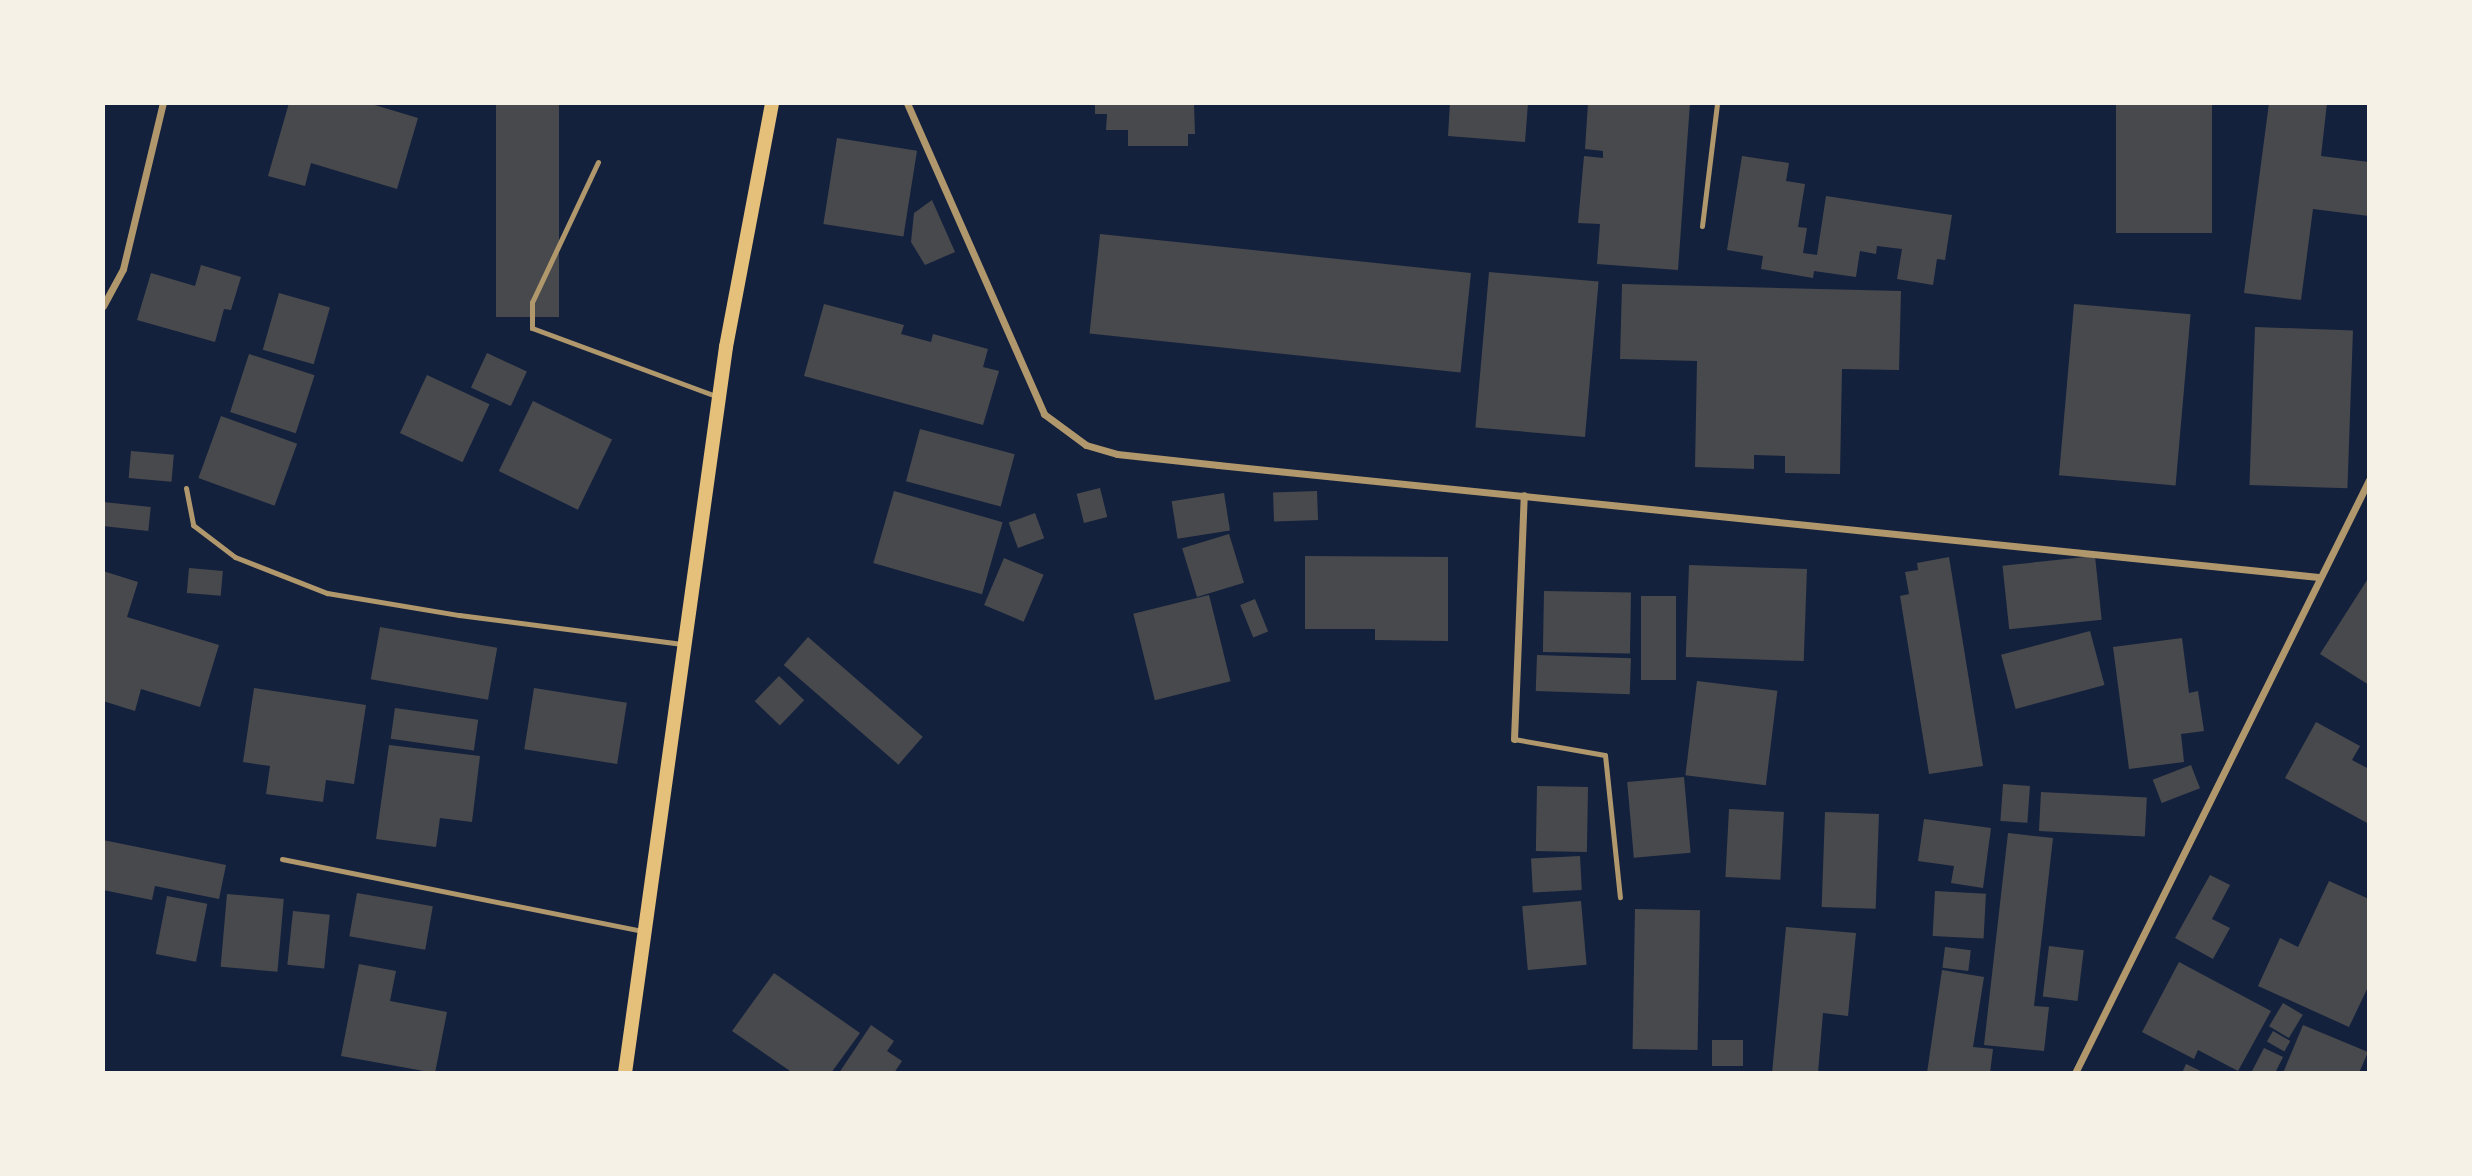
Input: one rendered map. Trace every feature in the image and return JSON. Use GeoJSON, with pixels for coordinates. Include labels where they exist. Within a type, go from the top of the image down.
{"type":"FeatureCollection","features":[{"type":"Feature","properties":{"kind":"main road"},"geometry":{"type":"LineString","coordinates":[[625,1073],[719,397],[772,103]]}},
{"type":"Feature","properties":{"kind":"street"},"geometry":{"type":"LineString","coordinates":[[103,306],[123,269],[163,103]]}},
{"type":"Feature","properties":{"kind":"street"},"geometry":{"type":"LineString","coordinates":[[907,103],[1044,414],[1086,445],[1117,454],[2318,577]]}},
{"type":"Feature","properties":{"kind":"street"},"geometry":{"type":"LineString","coordinates":[[2075,1073],[2318,577],[2369,480]]}},
{"type":"Feature","properties":{"kind":"street"},"geometry":{"type":"LineString","coordinates":[[1514,739],[1524,495]]}},
{"type":"Feature","properties":{"kind":"lane"},"geometry":{"type":"LineString","coordinates":[[1702,226],[1717,103]]}},
{"type":"Feature","properties":{"kind":"lane"},"geometry":{"type":"LineString","coordinates":[[598,162],[533,302],[532,328],[719,397]]}},
{"type":"Feature","properties":{"kind":"lane"},"geometry":{"type":"LineString","coordinates":[[186,488],[193,525],[235,556],[327,593],[459,615],[685,645]]}},
{"type":"Feature","properties":{"kind":"lane"},"geometry":{"type":"LineString","coordinates":[[1514,739],[1605,755],[1613,794],[1620,897]]}},
{"type":"Feature","properties":{"kind":"lane"},"geometry":{"type":"LineString","coordinates":[[282,859],[645,931]]}},
{"type":"Feature","properties":{"kind":"building"},"geometry":{"type":"Polygon","coordinates":[[[289,103],[368,103],[418,118],[397,189],[311,163],[305,186],[268,176],[289,103]]]}},
{"type":"Feature","properties":{"kind":"building"},"geometry":{"type":"Polygon","coordinates":[[[496,103],[559,103],[559,317],[496,317],[496,103]]]}},
{"type":"Feature","properties":{"kind":"building"},"geometry":{"type":"Polygon","coordinates":[[[1095,103],[1194,103],[1195,134],[1188,134],[1188,146],[1128,146],[1128,130],[1106,130],[1107,114],[1095,114],[1095,103]]]}},
{"type":"Feature","properties":{"kind":"building"},"geometry":{"type":"Polygon","coordinates":[[[1450,103],[1528,103],[1525,142],[1448,136],[1450,103]]]}},
{"type":"Feature","properties":{"kind":"building"},"geometry":{"type":"Polygon","coordinates":[[[1588,103],[1690,103],[1678,270],[1597,264],[1600,224],[1578,223],[1584,156],[1603,158],[1603,151],[1585,149],[1588,103]]]}},
{"type":"Feature","properties":{"kind":"building"},"geometry":{"type":"Polygon","coordinates":[[[2116,103],[2212,103],[2212,233],[2116,233],[2116,103]]]}},
{"type":"Feature","properties":{"kind":"building"},"geometry":{"type":"Polygon","coordinates":[[[2269,103],[2327,103],[2321,156],[2369,162],[2369,216],[2313,209],[2301,300],[2244,293],[2269,103]]]}},
{"type":"Feature","properties":{"kind":"building"},"geometry":{"type":"Polygon","coordinates":[[[837,138],[917,151],[903,237],[823,224],[837,138]]]}},
{"type":"Feature","properties":{"kind":"building"},"geometry":{"type":"Polygon","coordinates":[[[1742,156],[1789,163],[1786,181],[1805,184],[1798,227],[1807,228],[1803,253],[1817,255],[1826,196],[1952,215],[1945,260],[1937,259],[1933,285],[1897,279],[1902,249],[1877,246],[1876,254],[1860,251],[1856,277],[1814,271],[1813,278],[1761,269],[1763,256],[1727,250],[1742,156]]]}},
{"type":"Feature","properties":{"kind":"building"},"geometry":{"type":"Polygon","coordinates":[[[932,200],[955,252],[925,265],[911,242],[914,213],[932,200]]]}},
{"type":"Feature","properties":{"kind":"building"},"geometry":{"type":"Polygon","coordinates":[[[1100,234],[1471,273],[1461,372],[1090,333],[1100,234]]]}},
{"type":"Feature","properties":{"kind":"building"},"geometry":{"type":"Polygon","coordinates":[[[201,265],[241,277],[231,310],[224,309],[215,342],[137,320],[151,273],[195,286],[201,265]]]}},
{"type":"Feature","properties":{"kind":"building"},"geometry":{"type":"Polygon","coordinates":[[[1489,272],[1599,282],[1585,437],[1475,427],[1489,272]]]}},
{"type":"Feature","properties":{"kind":"building"},"geometry":{"type":"Polygon","coordinates":[[[1622,284],[1901,291],[1899,370],[1842,369],[1840,474],[1785,473],[1785,456],[1754,455],[1754,469],[1695,467],[1697,361],[1620,359],[1622,284]]]}},
{"type":"Feature","properties":{"kind":"building"},"geometry":{"type":"Polygon","coordinates":[[[279,293],[330,308],[314,364],[263,350],[279,293]]]}},
{"type":"Feature","properties":{"kind":"building"},"geometry":{"type":"Polygon","coordinates":[[[824,304],[904,325],[901,334],[931,342],[933,334],[988,349],[983,367],[999,371],[983,425],[804,376],[824,304]]]}},
{"type":"Feature","properties":{"kind":"building"},"geometry":{"type":"Polygon","coordinates":[[[2074,304],[2191,314],[2176,486],[2059,475],[2074,304]]]}},
{"type":"Feature","properties":{"kind":"building"},"geometry":{"type":"Polygon","coordinates":[[[2255,327],[2353,330],[2347,488],[2249,485],[2255,327]]]}},
{"type":"Feature","properties":{"kind":"building"},"geometry":{"type":"Polygon","coordinates":[[[487,353],[527,372],[511,406],[471,387],[487,353]]]}},
{"type":"Feature","properties":{"kind":"building"},"geometry":{"type":"Polygon","coordinates":[[[249,354],[315,375],[296,433],[230,412],[249,354]]]}},
{"type":"Feature","properties":{"kind":"building"},"geometry":{"type":"Polygon","coordinates":[[[427,375],[490,404],[462,462],[400,433],[427,375]]]}},
{"type":"Feature","properties":{"kind":"building"},"geometry":{"type":"Polygon","coordinates":[[[533,401],[612,440],[578,510],[499,471],[533,401]]]}},
{"type":"Feature","properties":{"kind":"building"},"geometry":{"type":"Polygon","coordinates":[[[221,416],[297,444],[275,506],[198,478],[221,416]]]}},
{"type":"Feature","properties":{"kind":"building"},"geometry":{"type":"Polygon","coordinates":[[[920,429],[1015,454],[1001,507],[906,481],[920,429]]]}},
{"type":"Feature","properties":{"kind":"building"},"geometry":{"type":"Polygon","coordinates":[[[131,451],[174,455],[171,482],[129,478],[131,451]]]}},
{"type":"Feature","properties":{"kind":"building"},"geometry":{"type":"Polygon","coordinates":[[[1100,488],[1107,517],[1084,523],[1077,494],[1100,488]]]}},
{"type":"Feature","properties":{"kind":"building"},"geometry":{"type":"Polygon","coordinates":[[[894,491],[1003,522],[982,594],[873,563],[894,491]]]}},
{"type":"Feature","properties":{"kind":"building"},"geometry":{"type":"Polygon","coordinates":[[[1317,491],[1318,520],[1274,522],[1273,493],[1317,491]]]}},
{"type":"Feature","properties":{"kind":"building"},"geometry":{"type":"Polygon","coordinates":[[[1224,493],[1230,531],[1178,539],[1172,501],[1224,493]]]}},
{"type":"Feature","properties":{"kind":"building"},"geometry":{"type":"Polygon","coordinates":[[[103,502],[151,507],[148,531],[103,526],[103,502]]]}},
{"type":"Feature","properties":{"kind":"building"},"geometry":{"type":"Polygon","coordinates":[[[1035,513],[1044,538],[1018,548],[1009,523],[1035,513]]]}},
{"type":"Feature","properties":{"kind":"building"},"geometry":{"type":"Polygon","coordinates":[[[1229,534],[1244,583],[1197,597],[1182,548],[1229,534]]]}},
{"type":"Feature","properties":{"kind":"building"},"geometry":{"type":"Polygon","coordinates":[[[1305,556],[1448,557],[1448,641],[1375,640],[1375,629],[1305,629],[1305,556]]]}},
{"type":"Feature","properties":{"kind":"building"},"geometry":{"type":"Polygon","coordinates":[[[2095,556],[2102,620],[2009,629],[2003,566],[2095,556]]]}},
{"type":"Feature","properties":{"kind":"building"},"geometry":{"type":"Polygon","coordinates":[[[1949,557],[1983,766],[1929,774],[1900,596],[1909,594],[1905,572],[1918,570],[1917,563],[1949,557]]]}},
{"type":"Feature","properties":{"kind":"building"},"geometry":{"type":"Polygon","coordinates":[[[1004,558],[1044,575],[1024,622],[984,605],[1004,558]]]}},
{"type":"Feature","properties":{"kind":"building"},"geometry":{"type":"Polygon","coordinates":[[[1689,565],[1807,569],[1804,661],[1686,657],[1689,565]]]}},
{"type":"Feature","properties":{"kind":"building"},"geometry":{"type":"Polygon","coordinates":[[[189,568],[223,571],[221,596],[187,593],[189,568]]]}},
{"type":"Feature","properties":{"kind":"building"},"geometry":{"type":"Polygon","coordinates":[[[103,571],[138,582],[127,617],[219,645],[200,707],[141,689],[135,711],[103,701],[103,571]]]}},
{"type":"Feature","properties":{"kind":"building"},"geometry":{"type":"Polygon","coordinates":[[[2369,577],[2369,685],[2320,654],[2369,577]]]}},
{"type":"Feature","properties":{"kind":"building"},"geometry":{"type":"Polygon","coordinates":[[[1544,591],[1631,593],[1630,654],[1543,652],[1544,591]]]}},
{"type":"Feature","properties":{"kind":"building"},"geometry":{"type":"Polygon","coordinates":[[[1209,595],[1231,681],[1155,700],[1133,614],[1209,595]]]}},
{"type":"Feature","properties":{"kind":"building"},"geometry":{"type":"Polygon","coordinates":[[[1641,596],[1676,596],[1676,680],[1641,680],[1641,596]]]}},
{"type":"Feature","properties":{"kind":"building"},"geometry":{"type":"Polygon","coordinates":[[[1255,599],[1268,631],[1253,637],[1240,605],[1255,599]]]}},
{"type":"Feature","properties":{"kind":"building"},"geometry":{"type":"Polygon","coordinates":[[[380,627],[497,648],[488,700],[371,679],[380,627]]]}},
{"type":"Feature","properties":{"kind":"building"},"geometry":{"type":"Polygon","coordinates":[[[2090,631],[2104,685],[2016,709],[2001,655],[2090,631]]]}},
{"type":"Feature","properties":{"kind":"building"},"geometry":{"type":"Polygon","coordinates":[[[808,637],[923,737],[898,765],[784,665],[808,637]]]}},
{"type":"Feature","properties":{"kind":"building"},"geometry":{"type":"Polygon","coordinates":[[[2182,638],[2189,693],[2198,691],[2204,731],[2181,734],[2184,762],[2129,769],[2113,647],[2182,638]]]}},
{"type":"Feature","properties":{"kind":"building"},"geometry":{"type":"Polygon","coordinates":[[[1537,655],[1631,658],[1630,694],[1536,691],[1537,655]]]}},
{"type":"Feature","properties":{"kind":"building"},"geometry":{"type":"Polygon","coordinates":[[[779,676],[804,700],[780,725],[755,701],[779,676]]]}},
{"type":"Feature","properties":{"kind":"building"},"geometry":{"type":"Polygon","coordinates":[[[1697,681],[1777,691],[1766,785],[1685,775],[1697,681]]]}},
{"type":"Feature","properties":{"kind":"building"},"geometry":{"type":"Polygon","coordinates":[[[254,688],[366,705],[354,784],[326,780],[323,802],[266,794],[270,766],[243,762],[254,688]]]}},
{"type":"Feature","properties":{"kind":"building"},"geometry":{"type":"Polygon","coordinates":[[[534,688],[627,703],[617,764],[524,749],[534,688]]]}},
{"type":"Feature","properties":{"kind":"building"},"geometry":{"type":"Polygon","coordinates":[[[395,708],[478,720],[474,750],[391,739],[395,708]]]}},
{"type":"Feature","properties":{"kind":"building"},"geometry":{"type":"Polygon","coordinates":[[[2316,722],[2360,746],[2352,760],[2369,769],[2369,824],[2285,778],[2316,722]]]}},
{"type":"Feature","properties":{"kind":"building"},"geometry":{"type":"Polygon","coordinates":[[[389,745],[480,756],[472,822],[440,818],[436,847],[376,839],[389,745]]]}},
{"type":"Feature","properties":{"kind":"building"},"geometry":{"type":"Polygon","coordinates":[[[2191,765],[2200,788],[2162,803],[2153,780],[2191,765]]]}},
{"type":"Feature","properties":{"kind":"building"},"geometry":{"type":"Polygon","coordinates":[[[1684,777],[1691,853],[1634,858],[1627,782],[1684,777]]]}},
{"type":"Feature","properties":{"kind":"building"},"geometry":{"type":"Polygon","coordinates":[[[2003,784],[2030,786],[2027,823],[2000,821],[2003,784]]]}},
{"type":"Feature","properties":{"kind":"building"},"geometry":{"type":"Polygon","coordinates":[[[1537,786],[1588,787],[1587,852],[1536,851],[1537,786]]]}},
{"type":"Feature","properties":{"kind":"building"},"geometry":{"type":"Polygon","coordinates":[[[2041,792],[2147,798],[2145,836],[2039,831],[2041,792]]]}},
{"type":"Feature","properties":{"kind":"building"},"geometry":{"type":"Polygon","coordinates":[[[1729,809],[1784,812],[1780,880],[1725,877],[1729,809]]]}},
{"type":"Feature","properties":{"kind":"building"},"geometry":{"type":"Polygon","coordinates":[[[1825,812],[1879,814],[1876,909],[1822,907],[1825,812]]]}},
{"type":"Feature","properties":{"kind":"building"},"geometry":{"type":"Polygon","coordinates":[[[1924,819],[1991,828],[1983,888],[1951,883],[1954,866],[1918,861],[1924,819]]]}},
{"type":"Feature","properties":{"kind":"building"},"geometry":{"type":"Polygon","coordinates":[[[2008,833],[2053,838],[2034,1006],[2049,1007],[2044,1051],[1984,1045],[2008,833]]]}},
{"type":"Feature","properties":{"kind":"building"},"geometry":{"type":"Polygon","coordinates":[[[103,840],[226,865],[219,899],[155,886],[152,900],[103,890],[103,840]]]}},
{"type":"Feature","properties":{"kind":"building"},"geometry":{"type":"Polygon","coordinates":[[[1580,856],[1582,890],[1533,893],[1531,859],[1580,856]]]}},
{"type":"Feature","properties":{"kind":"building"},"geometry":{"type":"Polygon","coordinates":[[[2210,875],[2230,885],[2212,919],[2230,928],[2213,959],[2175,938],[2210,875]]]}},
{"type":"Feature","properties":{"kind":"building"},"geometry":{"type":"Polygon","coordinates":[[[2329,881],[2369,899],[2369,985],[2349,1027],[2258,986],[2280,938],[2298,947],[2329,881]]]}},
{"type":"Feature","properties":{"kind":"building"},"geometry":{"type":"Polygon","coordinates":[[[1935,891],[1986,894],[1984,939],[1933,936],[1935,891]]]}},
{"type":"Feature","properties":{"kind":"building"},"geometry":{"type":"Polygon","coordinates":[[[357,893],[433,906],[425,950],[349,936],[357,893]]]}},
{"type":"Feature","properties":{"kind":"building"},"geometry":{"type":"Polygon","coordinates":[[[227,894],[284,899],[277,972],[221,967],[227,894]]]}},
{"type":"Feature","properties":{"kind":"building"},"geometry":{"type":"Polygon","coordinates":[[[167,896],[207,904],[196,962],[156,954],[167,896]]]}},
{"type":"Feature","properties":{"kind":"building"},"geometry":{"type":"Polygon","coordinates":[[[1581,901],[1587,965],[1528,970],[1522,906],[1581,901]]]}},
{"type":"Feature","properties":{"kind":"building"},"geometry":{"type":"Polygon","coordinates":[[[1635,909],[1700,910],[1698,1050],[1633,1049],[1635,909]]]}},
{"type":"Feature","properties":{"kind":"building"},"geometry":{"type":"Polygon","coordinates":[[[293,911],[330,915],[324,969],[287,965],[293,911]]]}},
{"type":"Feature","properties":{"kind":"building"},"geometry":{"type":"Polygon","coordinates":[[[1786,927],[1856,933],[1848,1016],[1823,1013],[1818,1073],[1772,1073],[1786,927]]]}},
{"type":"Feature","properties":{"kind":"building"},"geometry":{"type":"Polygon","coordinates":[[[2049,946],[2084,950],[2078,1001],[2043,997],[2049,946]]]}},
{"type":"Feature","properties":{"kind":"building"},"geometry":{"type":"Polygon","coordinates":[[[1945,947],[1971,950],[1968,971],[1942,968],[1945,947]]]}},
{"type":"Feature","properties":{"kind":"building"},"geometry":{"type":"Polygon","coordinates":[[[2179,962],[2271,1011],[2238,1071],[2198,1050],[2194,1059],[2142,1032],[2179,962]]]}},
{"type":"Feature","properties":{"kind":"building"},"geometry":{"type":"Polygon","coordinates":[[[359,964],[396,971],[390,1001],[447,1012],[435,1073],[341,1056],[359,964]]]}},
{"type":"Feature","properties":{"kind":"building"},"geometry":{"type":"Polygon","coordinates":[[[1942,970],[1984,977],[1973,1047],[1993,1049],[1990,1073],[1927,1073],[1942,970]]]}},
{"type":"Feature","properties":{"kind":"building"},"geometry":{"type":"Polygon","coordinates":[[[774,973],[860,1033],[831,1073],[793,1073],[732,1031],[774,973]]]}},
{"type":"Feature","properties":{"kind":"building"},"geometry":{"type":"Polygon","coordinates":[[[2283,1003],[2303,1015],[2289,1038],[2269,1026],[2283,1003]]]}},
{"type":"Feature","properties":{"kind":"building"},"geometry":{"type":"Polygon","coordinates":[[[871,1025],[894,1041],[887,1051],[902,1061],[894,1073],[839,1073],[871,1025]]]}},
{"type":"Feature","properties":{"kind":"building"},"geometry":{"type":"Polygon","coordinates":[[[2303,1025],[2368,1052],[2359,1073],[2283,1073],[2303,1025]]]}},
{"type":"Feature","properties":{"kind":"building"},"geometry":{"type":"Polygon","coordinates":[[[2273,1031],[2290,1041],[2284,1051],[2267,1041],[2273,1031]]]}},
{"type":"Feature","properties":{"kind":"building"},"geometry":{"type":"Polygon","coordinates":[[[1712,1040],[1743,1040],[1743,1066],[1712,1066],[1712,1040]]]}},
{"type":"Feature","properties":{"kind":"building"},"geometry":{"type":"Polygon","coordinates":[[[2264,1048],[2283,1057],[2275,1073],[2251,1073],[2264,1048]]]}},
{"type":"Feature","properties":{"kind":"building"},"geometry":{"type":"Polygon","coordinates":[[[2186,1064],[2205,1073],[2182,1073],[2186,1064]]]}}]}
